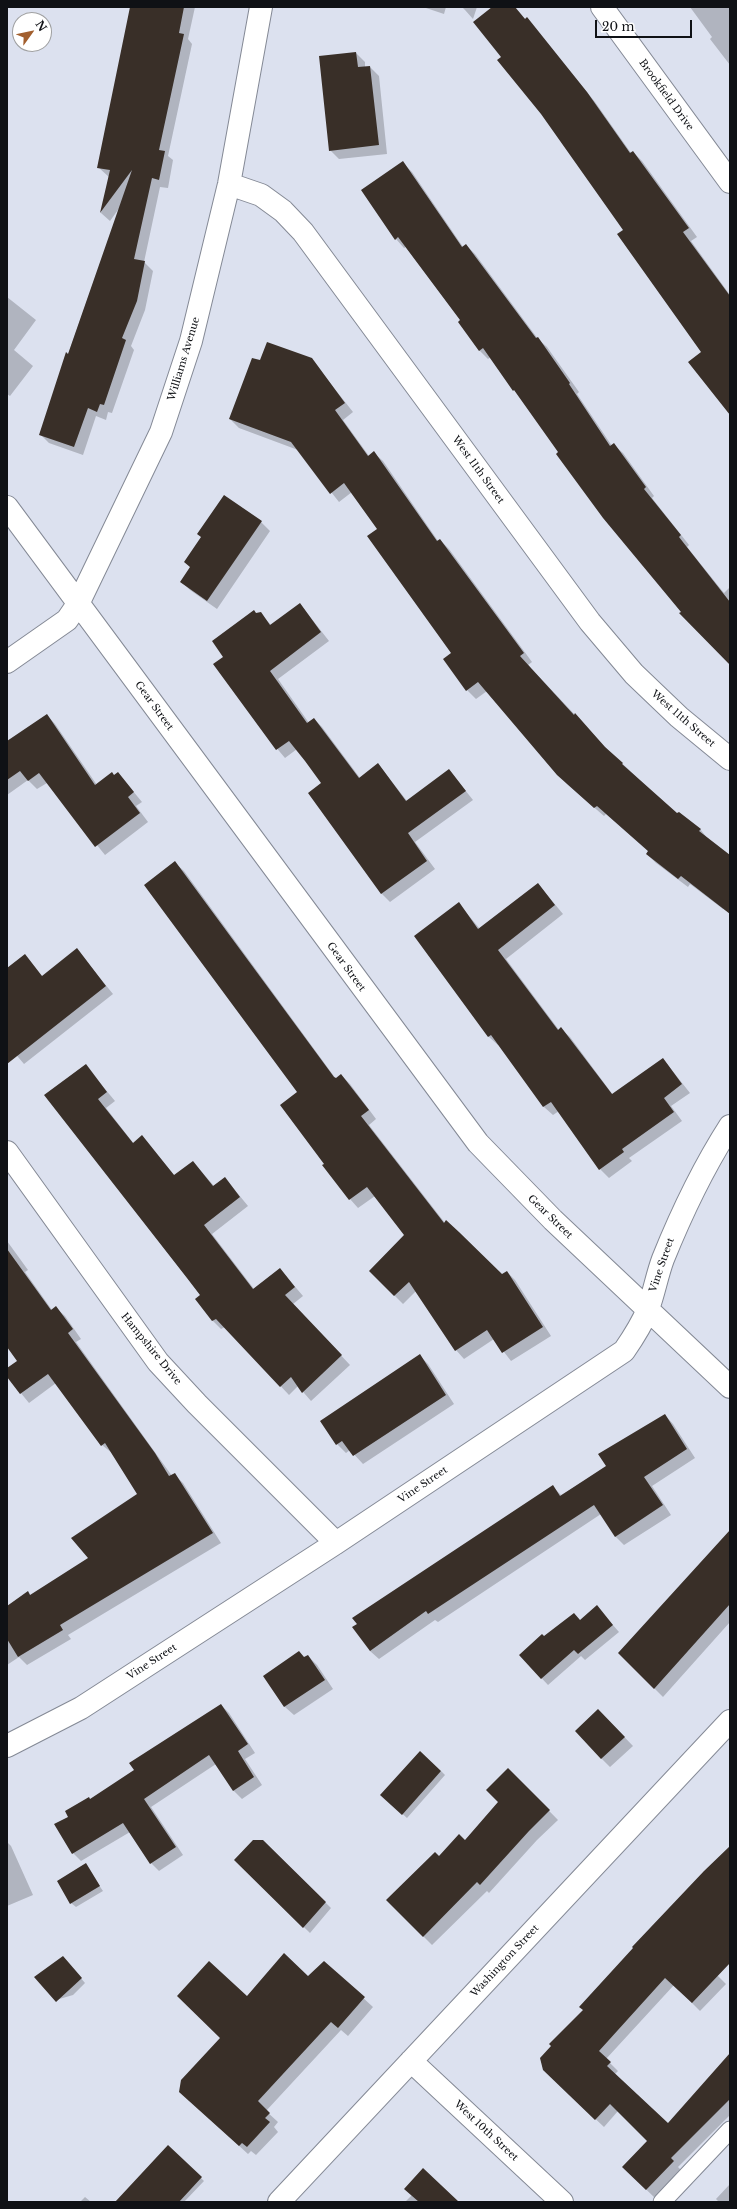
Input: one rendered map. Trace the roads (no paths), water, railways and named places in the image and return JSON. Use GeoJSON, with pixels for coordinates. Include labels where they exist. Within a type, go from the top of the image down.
{"type":"FeatureCollection","features":[{"type":"Feature","properties":{"kind":"street","name":"Williams Avenue"},"geometry":{"type":"LineString","coordinates":[[7,662],[56,629],[67,620],[78,604],[161,432],[191,341],[229,184],[261,7]]}},
{"type":"Feature","properties":{"kind":"street","name":"Brookfield Drive"},"geometry":{"type":"LineString","coordinates":[[602,7],[730,182]]}},
{"type":"Feature","properties":{"kind":"street","name":"West 11th Street"},"geometry":{"type":"LineString","coordinates":[[229,184],[261,194],[283,211],[303,232],[590,622],[634,674],[678,717],[730,759]]}},
{"type":"Feature","properties":{"kind":"street","name":"Gear Street"},"geometry":{"type":"LineString","coordinates":[[7,507],[478,1143],[553,1220],[730,1387]]}},
{"type":"Feature","properties":{"kind":"street","name":"Vine Street"},"geometry":{"type":"LineString","coordinates":[[7,1746],[81,1708],[336,1543],[624,1351],[636,1333],[648,1309],[660,1268],[684,1207],[710,1157],[730,1126]]}},
{"type":"Feature","properties":{"kind":"street","name":"Hampshire Drive"},"geometry":{"type":"LineString","coordinates":[[7,1152],[158,1362],[197,1404],[336,1543]]}},
{"type":"Feature","properties":{"kind":"street","name":"Washington Street"},"geometry":{"type":"LineString","coordinates":[[279,2202],[730,1720]]}},
{"type":"Feature","properties":{"kind":"street","name":"West 10th Street"},"geometry":{"type":"LineString","coordinates":[[411,2061],[562,2202]]}},
{"type":"Feature","properties":{"kind":"lane"},"geometry":{"type":"LineString","coordinates":[[662,2202],[730,2130]]}}]}
